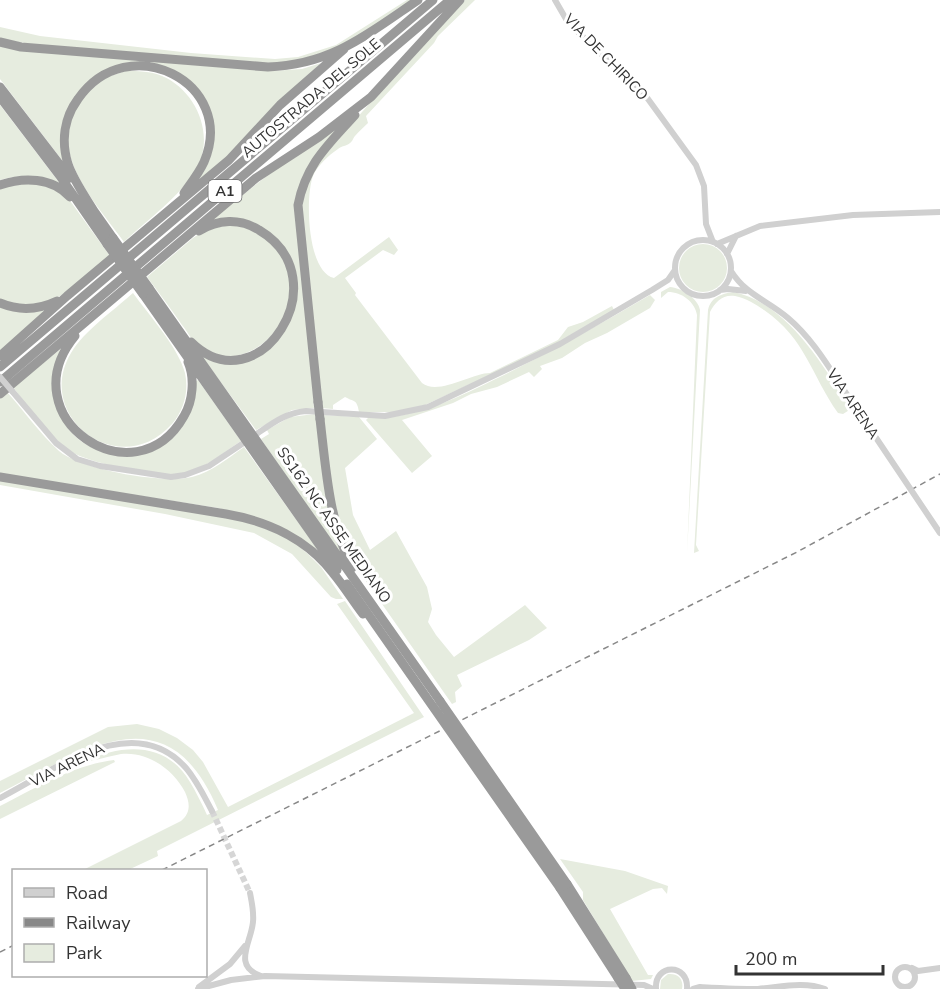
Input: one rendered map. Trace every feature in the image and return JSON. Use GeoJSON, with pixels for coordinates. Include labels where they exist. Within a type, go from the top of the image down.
{"type":"FeatureCollection","features":[{"type":"Feature","properties":{"kind":"highway"},"geometry":{"type":"LineString","coordinates":[[0,356],[67,296],[229,160],[280,105],[344,49],[418,0]]}},
{"type":"Feature","properties":{"kind":"highway","name":"AUTOSTRADA DEL SOLE"},"geometry":{"type":"LineString","coordinates":[[0,367],[433,0]]}},
{"type":"Feature","properties":{"kind":"highway","name":"AUTOSTRADA DEL SOLE"},"geometry":{"type":"LineString","coordinates":[[0,382],[450,0]]}},
{"type":"Feature","properties":{"kind":"highway"},"geometry":{"type":"LineString","coordinates":[[350,581],[333,519],[318,402],[298,205],[305,177],[314,162],[370,97],[460,0]]}},
{"type":"Feature","properties":{"kind":"highway"},"geometry":{"type":"LineString","coordinates":[[0,42],[21,47],[268,67],[310,62],[344,49]]}},
{"type":"Feature","properties":{"kind":"highway"},"geometry":{"type":"LineString","coordinates":[[94,218],[68,162],[64,135],[67,122],[77,100],[95,80],[120,68],[133,65],[149,65],[166,69],[181,78],[202,102],[208,117],[210,132],[204,161],[189,186],[169,210]]}},
{"type":"Feature","properties":{"kind":"highway","name":"SS162 NC ASSE MEDIANO"},"geometry":{"type":"LineString","coordinates":[[0,87],[146,291],[176,328],[350,581],[400,660],[564,886]]}},
{"type":"Feature","properties":{"kind":"highway","name":"SS162 NC ASSE MEDIANO"},"geometry":{"type":"LineString","coordinates":[[0,97],[94,218]]}},
{"type":"Feature","properties":{"kind":"highway"},"geometry":{"type":"LineString","coordinates":[[0,394],[256,178],[319,138],[370,97]]}},
{"type":"Feature","properties":{"kind":"highway"},"geometry":{"type":"LineString","coordinates":[[0,185],[15,180],[33,179],[51,184],[66,193],[94,218]]}},
{"type":"Feature","properties":{"kind":"highway"},"geometry":{"type":"LineString","coordinates":[[176,328],[198,349],[215,358],[232,361],[245,358],[269,345],[280,332],[292,308],[294,282],[285,256],[276,243],[250,224],[235,221],[206,226],[178,243]]}},
{"type":"Feature","properties":{"kind":"highway","name":"SS162 NC ASSE MEDIANO"},"geometry":{"type":"LineString","coordinates":[[146,291],[183,352],[350,581],[364,592],[564,886],[622,978],[632,989]]}},
{"type":"Feature","properties":{"kind":"highway"},"geometry":{"type":"LineString","coordinates":[[0,303],[15,308],[33,309],[67,296]]}},
{"type":"Feature","properties":{"kind":"highway"},"geometry":{"type":"LineString","coordinates":[[89,320],[63,355],[58,368],[56,393],[60,409],[78,435],[110,451],[127,453],[143,450],[170,435],[178,426],[186,413],[190,400],[192,380],[183,352]]}},
{"type":"Feature","properties":{"kind":"highway"},"geometry":{"type":"LineString","coordinates":[[0,477],[247,518],[285,533],[350,581]]}},
{"type":"Feature","properties":{"kind":"highway","name":"SS162 NC ASSE MEDIANO"},"geometry":{"type":"LineString","coordinates":[[622,978],[625,989]]}},
{"type":"Feature","properties":{"kind":"street","name":"VIA DE CHIRICO"},"geometry":{"type":"LineString","coordinates":[[555,0],[566,19],[578,32],[648,99],[696,165],[704,186],[706,224],[715,243]]}},
{"type":"Feature","properties":{"kind":"street"},"geometry":{"type":"LineString","coordinates":[[258,433],[283,416],[294,412],[385,416],[428,407],[560,344],[652,291],[668,280],[675,270],[680,251],[688,244],[698,240],[715,243],[760,226],[798,221],[853,215],[940,212]]}},
{"type":"Feature","properties":{"kind":"street"},"geometry":{"type":"LineString","coordinates":[[698,240],[706,224]]}},
{"type":"Feature","properties":{"kind":"street"},"geometry":{"type":"LineString","coordinates":[[727,254],[736,235]]}},
{"type":"Feature","properties":{"kind":"street"},"geometry":{"type":"LineString","coordinates":[[652,291],[676,285],[698,296],[720,291],[726,284],[731,271],[727,254],[715,243]]}},
{"type":"Feature","properties":{"kind":"street"},"geometry":{"type":"LineString","coordinates":[[675,270],[683,288]]}},
{"type":"Feature","properties":{"kind":"street","name":"VIA ARENA"},"geometry":{"type":"LineString","coordinates":[[731,271],[748,292],[775,308],[803,332],[940,533]]}},
{"type":"Feature","properties":{"kind":"street","name":"VIA ARENA"},"geometry":{"type":"LineString","coordinates":[[720,291],[728,289],[748,292]]}},
{"type":"Feature","properties":{"kind":"street"},"geometry":{"type":"LineString","coordinates":[[0,376],[56,443],[77,459],[100,466],[171,477],[185,476],[209,466],[242,444]]}},
{"type":"Feature","properties":{"kind":"street","name":"VIA ARENA"},"geometry":{"type":"LineString","coordinates":[[0,798],[95,749],[120,742],[131,742],[158,748],[180,762],[194,778],[212,811]]}},
{"type":"Feature","properties":{"kind":"street"},"geometry":{"type":"LineString","coordinates":[[250,893],[253,922],[245,954],[246,965],[254,973],[265,976]]}},
{"type":"Feature","properties":{"kind":"street"},"geometry":{"type":"LineString","coordinates":[[197,989],[230,964],[247,943]]}},
{"type":"Feature","properties":{"kind":"street"},"geometry":{"type":"LineString","coordinates":[[912,986],[896,981],[895,974],[902,967],[918,971],[939,968]]}},
{"type":"Feature","properties":{"kind":"street"},"geometry":{"type":"LineString","coordinates":[[912,968],[915,974],[912,986]]}},
{"type":"Feature","properties":{"kind":"street"},"geometry":{"type":"LineString","coordinates":[[912,986],[923,973],[939,968]]}},
{"type":"Feature","properties":{"kind":"street"},"geometry":{"type":"LineString","coordinates":[[644,985],[664,971],[673,969],[683,974],[687,981],[687,989]]}},
{"type":"Feature","properties":{"kind":"street"},"geometry":{"type":"LineString","coordinates":[[197,989],[231,980],[265,976],[644,985],[654,989],[657,977]]}},
{"type":"Feature","properties":{"kind":"street"},"geometry":{"type":"LineString","coordinates":[[687,981],[700,987]]}},
{"type":"Feature","properties":{"kind":"street"},"geometry":{"type":"LineString","coordinates":[[693,989],[700,987],[757,989],[802,984],[816,985],[825,989]]}},
{"type":"Feature","properties":{"kind":"green space"},"geometry":{"type":"Polygon","coordinates":[[[407,0],[415,0],[332,52],[301,61],[268,64],[49,47],[0,39],[0,27],[40,36],[191,53],[275,59],[298,57],[336,45],[407,0]]]}},
{"type":"Feature","properties":{"kind":"green space"},"geometry":{"type":"Polygon","coordinates":[[[465,0],[475,0],[438,36],[366,116],[368,123],[351,142],[331,154],[315,172],[310,186],[309,216],[313,249],[318,262],[325,273],[334,278],[389,237],[398,250],[394,255],[383,250],[345,278],[356,293],[355,295],[422,383],[429,386],[446,386],[490,373],[558,340],[568,327],[583,322],[612,306],[614,310],[548,348],[425,405],[395,412],[359,412],[356,403],[345,397],[333,405],[333,409],[321,408],[301,203],[314,167],[431,33],[465,0]]]}},
{"type":"Feature","properties":{"kind":"green space"},"geometry":{"type":"Polygon","coordinates":[[[0,46],[271,71],[302,69],[321,63],[277,104],[237,148],[198,182],[211,152],[212,130],[203,110],[176,73],[116,67],[70,105],[65,164],[0,79],[0,46]]]}},
{"type":"Feature","properties":{"kind":"green space"},"geometry":{"type":"Polygon","coordinates":[[[125,71],[157,74],[174,83],[184,92],[199,115],[204,143],[202,156],[189,180],[172,199],[124,242],[87,192],[70,155],[68,136],[72,117],[83,98],[97,83],[125,71]]]}},
{"type":"Feature","properties":{"kind":"green space"},"geometry":{"type":"Polygon","coordinates":[[[0,105],[61,185],[30,177],[0,180],[0,105]]]}},
{"type":"Feature","properties":{"kind":"green space"},"geometry":{"type":"Polygon","coordinates":[[[339,125],[299,187],[314,408],[292,410],[256,430],[200,354],[228,363],[241,362],[283,332],[294,305],[291,264],[261,228],[212,219],[273,171],[339,125]]]}},
{"type":"Feature","properties":{"kind":"green space"},"geometry":{"type":"Polygon","coordinates":[[[9,184],[44,184],[68,198],[110,256],[62,295],[40,305],[25,306],[0,300],[0,187],[9,184]]]}},
{"type":"Feature","properties":{"kind":"green space"},"geometry":{"type":"Polygon","coordinates":[[[234,224],[264,236],[284,258],[291,283],[288,307],[277,329],[260,345],[239,355],[217,355],[194,342],[147,277],[205,230],[234,224]]]}},
{"type":"Feature","properties":{"kind":"green space"},"geometry":{"type":"Polygon","coordinates":[[[703,244],[720,251],[727,268],[720,285],[703,292],[686,285],[679,268],[686,251],[703,244]]]}},
{"type":"Feature","properties":{"kind":"green space"},"geometry":{"type":"Polygon","coordinates":[[[670,287],[688,294],[696,301],[700,310],[687,554],[697,315],[694,306],[683,296],[668,292],[661,298],[661,292],[670,287]]]}},
{"type":"Feature","properties":{"kind":"green space"},"geometry":{"type":"Polygon","coordinates":[[[733,292],[753,298],[771,309],[787,323],[816,356],[851,409],[843,414],[838,413],[799,345],[778,321],[764,310],[739,297],[727,296],[717,302],[710,312],[696,545],[699,551],[694,553],[708,310],[711,302],[717,297],[733,292]]]}},
{"type":"Feature","properties":{"kind":"green space"},"geometry":{"type":"Polygon","coordinates":[[[133,293],[182,363],[186,393],[172,424],[151,440],[129,447],[107,444],[87,434],[72,419],[63,399],[62,377],[71,353],[77,345],[91,329],[133,293]]]}},
{"type":"Feature","properties":{"kind":"green space"},"geometry":{"type":"Polygon","coordinates":[[[650,295],[655,300],[650,308],[562,358],[540,366],[542,369],[534,377],[529,372],[497,387],[471,394],[453,403],[402,420],[432,456],[412,473],[366,420],[421,411],[453,399],[539,357],[650,295]]]}},
{"type":"Feature","properties":{"kind":"green space"},"geometry":{"type":"Polygon","coordinates":[[[0,306],[47,310],[0,351],[0,306]]]}},
{"type":"Feature","properties":{"kind":"green space"},"geometry":{"type":"Polygon","coordinates":[[[62,348],[54,375],[56,404],[68,429],[91,447],[112,453],[155,444],[173,437],[189,414],[194,382],[198,380],[241,441],[200,468],[185,473],[144,472],[81,457],[63,446],[47,430],[13,387],[62,348]]]}},
{"type":"Feature","properties":{"kind":"green space"},"geometry":{"type":"Polygon","coordinates":[[[7,392],[59,451],[85,464],[123,474],[162,479],[192,477],[213,468],[244,447],[318,550],[253,517],[218,508],[0,474],[0,398],[7,392]]]}},
{"type":"Feature","properties":{"kind":"green space"},"geometry":{"type":"Polygon","coordinates":[[[315,414],[340,554],[261,439],[269,434],[267,430],[290,417],[315,414]]]}},
{"type":"Feature","properties":{"kind":"green space"},"geometry":{"type":"Polygon","coordinates":[[[323,415],[359,417],[377,439],[345,468],[353,515],[370,550],[396,531],[427,587],[432,609],[428,622],[454,657],[525,605],[547,628],[529,640],[457,675],[462,686],[455,692],[456,702],[452,704],[354,564],[334,508],[323,415]]]}},
{"type":"Feature","properties":{"kind":"green space"},"geometry":{"type":"Polygon","coordinates":[[[0,480],[240,518],[290,539],[321,567],[343,599],[331,597],[292,554],[254,533],[165,514],[0,485],[0,480]]]}},
{"type":"Feature","properties":{"kind":"green space"},"geometry":{"type":"Polygon","coordinates":[[[345,601],[424,717],[157,851],[158,856],[130,869],[85,869],[181,821],[188,811],[187,796],[174,776],[166,769],[140,755],[121,754],[85,761],[99,755],[129,749],[156,753],[169,759],[180,769],[207,815],[218,810],[197,773],[174,750],[148,740],[121,740],[92,748],[62,761],[0,793],[0,781],[108,727],[137,724],[159,729],[177,738],[193,750],[203,762],[228,807],[414,713],[337,604],[345,601]]]}},
{"type":"Feature","properties":{"kind":"green space"},"geometry":{"type":"Polygon","coordinates":[[[114,760],[115,762],[0,819],[0,806],[69,772],[114,760]]]}},
{"type":"Feature","properties":{"kind":"green space"},"geometry":{"type":"Polygon","coordinates":[[[560,859],[625,871],[668,886],[667,894],[662,888],[653,889],[610,909],[648,975],[653,975],[651,979],[632,981],[583,900],[583,892],[560,859]]]}},
{"type":"Feature","properties":{"kind":"green space"},"geometry":{"type":"Polygon","coordinates":[[[668,974],[679,977],[682,989],[660,989],[661,980],[668,974]]]}},
{"type":"Feature","properties":{"kind":"tunnel"},"geometry":{"type":"LineString","coordinates":[[212,811],[250,893]]}},
{"type":"Feature","properties":{"kind":"railway"},"geometry":{"type":"LineString","coordinates":[[164,869],[797,552],[940,474]]}},
{"type":"Feature","properties":{"kind":"railway"},"geometry":{"type":"LineString","coordinates":[[0,952],[12,946]]}}]}
